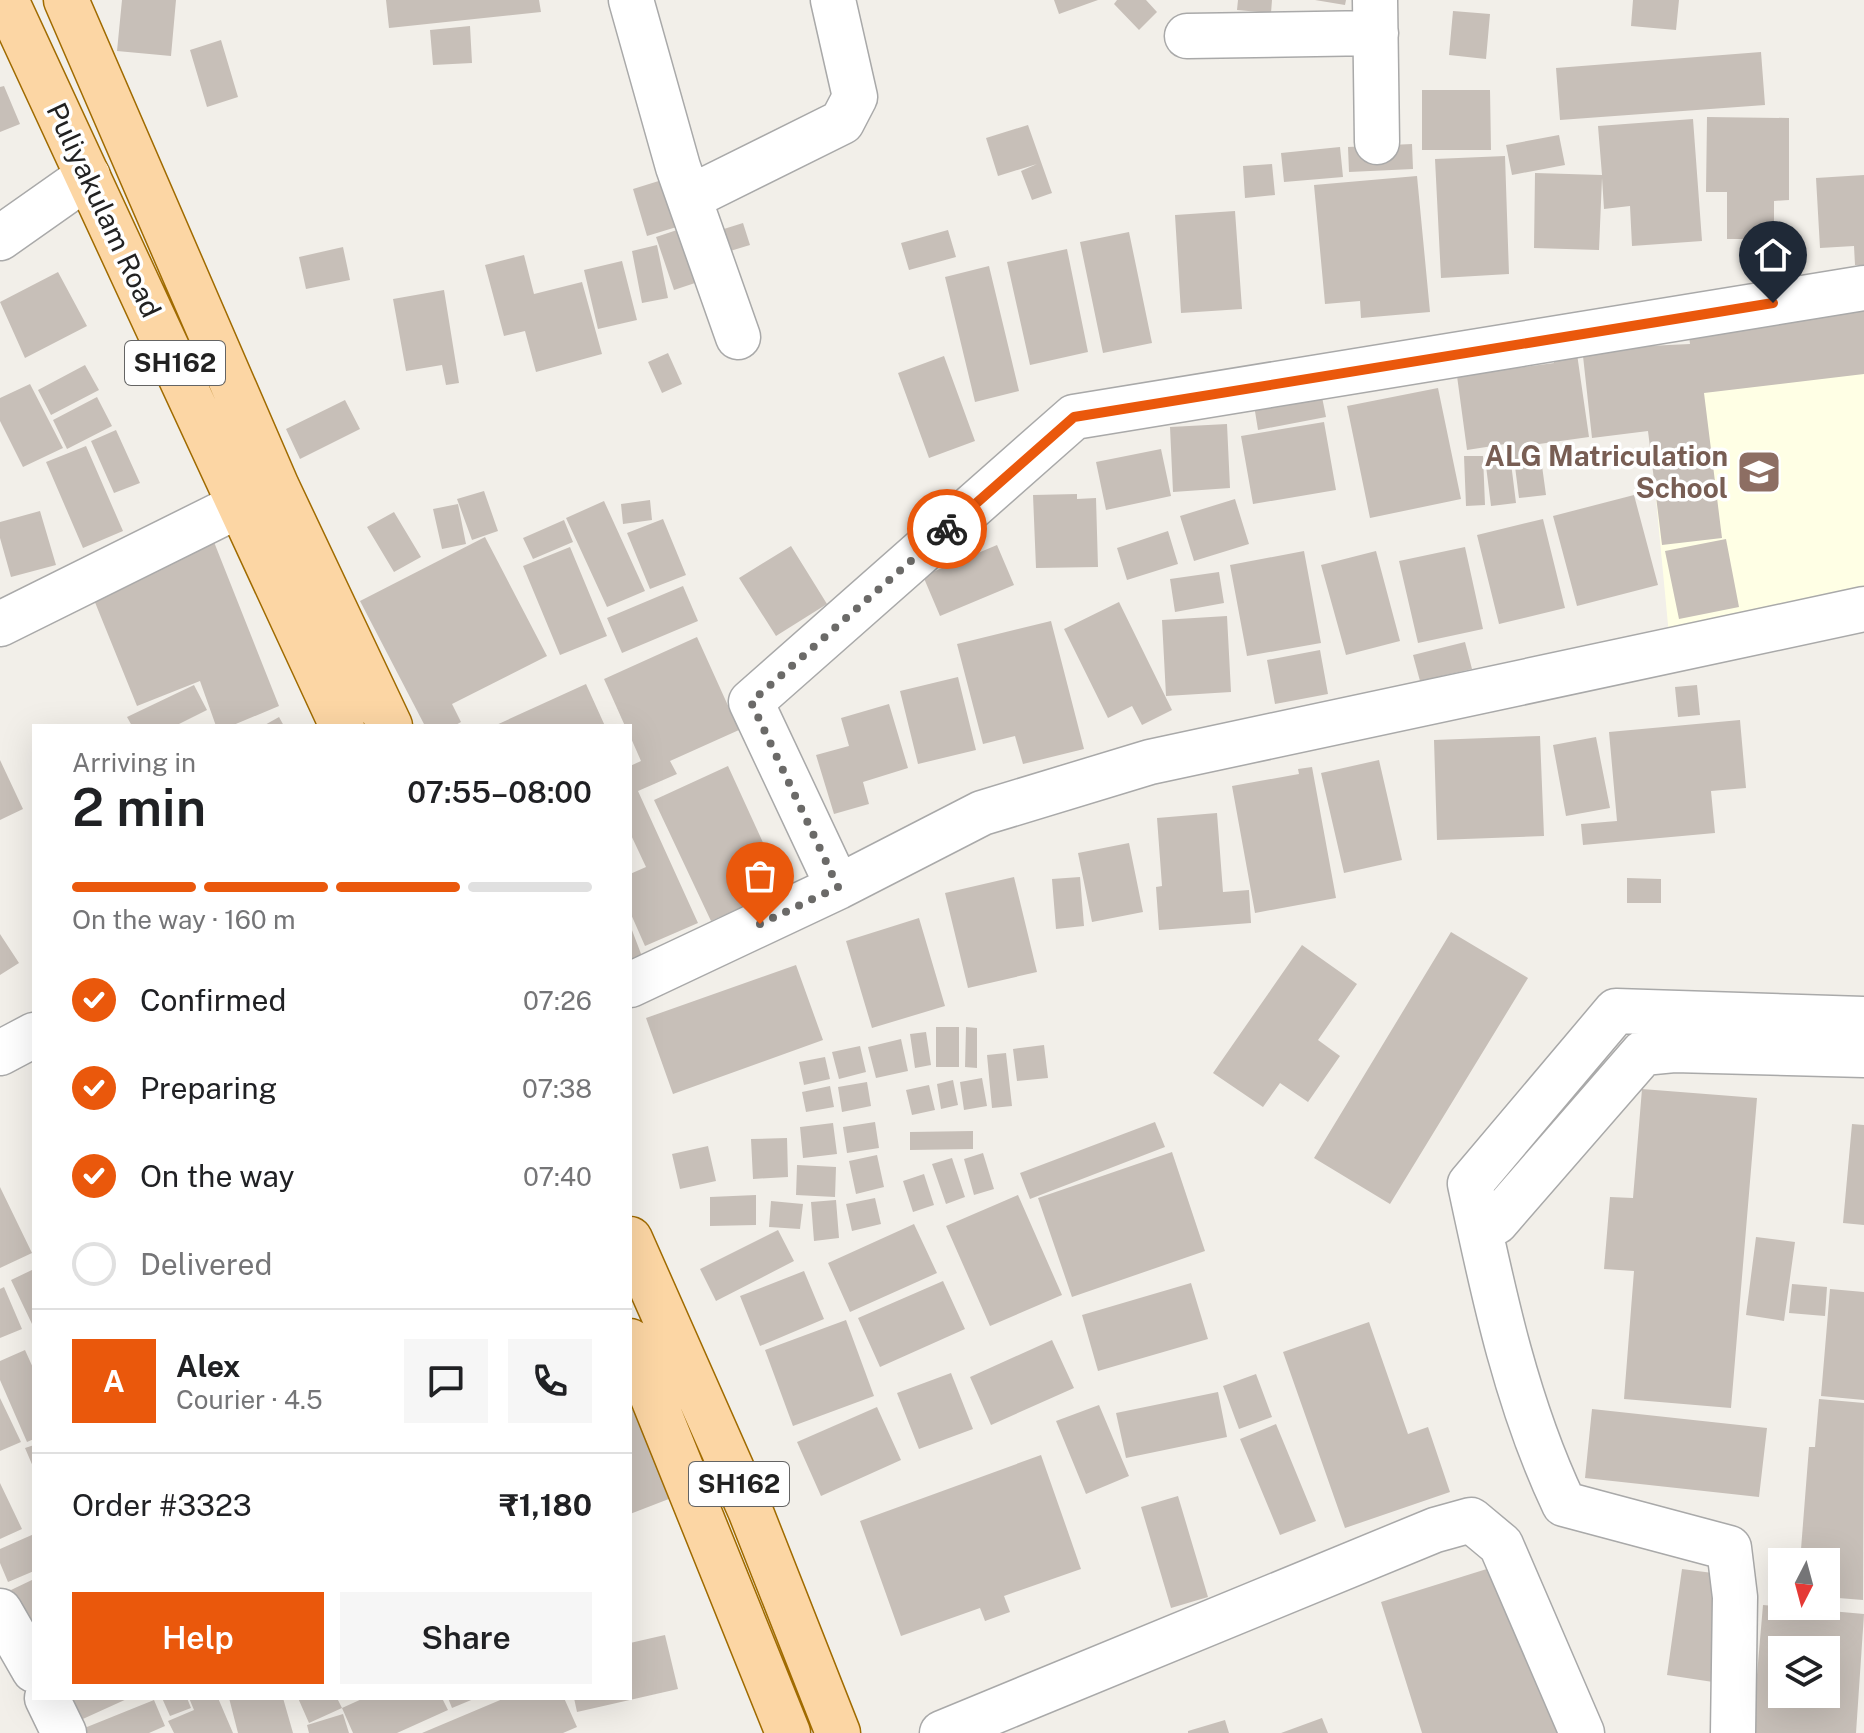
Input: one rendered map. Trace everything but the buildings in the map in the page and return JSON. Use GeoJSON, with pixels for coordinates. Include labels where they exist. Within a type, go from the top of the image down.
{"type":"FeatureCollection","features":[{"type":"Feature","properties":{"kind":"main road","name":"Puliyakulam Road"},"geometry":{"type":"LineString","coordinates":[[6,0],[88,176],[259,496],[389,724]]}},
{"type":"Feature","properties":{"kind":"main road","name":"Puliyakulam Road"},"geometry":{"type":"LineString","coordinates":[[66,0],[259,496],[341,724]]}},
{"type":"Feature","properties":{"kind":"main road","name":"SH162"},"geometry":{"type":"LineString","coordinates":[[632,1243],[685,1355],[838,1733]]}},
{"type":"Feature","properties":{"kind":"main road","name":"SH162"},"geometry":{"type":"LineString","coordinates":[[635,1366],[788,1733]]}},
{"type":"Feature","properties":{"kind":"street"},"geometry":{"type":"LineString","coordinates":[[631,0],[689,198],[738,337]]}},
{"type":"Feature","properties":{"kind":"street"},"geometry":{"type":"LineString","coordinates":[[689,198],[842,122],[855,97],[833,0]]}},
{"type":"Feature","properties":{"kind":"street"},"geometry":{"type":"LineString","coordinates":[[1187,36],[1375,16],[1377,142]]}},
{"type":"Feature","properties":{"kind":"street"},"geometry":{"type":"LineString","coordinates":[[0,238],[88,176]]}},
{"type":"Feature","properties":{"kind":"street"},"geometry":{"type":"LineString","coordinates":[[838,887],[751,702],[1074,417],[1864,288]]}},
{"type":"Feature","properties":{"kind":"street"},"geometry":{"type":"LineString","coordinates":[[0,624],[259,496]]}},
{"type":"Feature","properties":{"kind":"street"},"geometry":{"type":"LineString","coordinates":[[632,984],[838,887],[982,813],[1150,762],[1864,609]]}},
{"type":"Feature","properties":{"kind":"street"},"geometry":{"type":"LineString","coordinates":[[1733,1733],[1735,1597],[1729,1548],[1564,1504],[1545,1463],[1495,1301],[1470,1184],[1616,1011],[1864,1019]]}},
{"type":"Feature","properties":{"kind":"street"},"geometry":{"type":"LineString","coordinates":[[0,1053],[32,1036]]}},
{"type":"Feature","properties":{"kind":"street"},"geometry":{"type":"LineString","coordinates":[[1496,1222],[1643,1053],[1674,1050],[1864,1055]]}},
{"type":"Feature","properties":{"kind":"street"},"geometry":{"type":"LineString","coordinates":[[635,1366],[685,1355]]}},
{"type":"Feature","properties":{"kind":"street"},"geometry":{"type":"LineString","coordinates":[[942,1733],[1435,1530],[1471,1520],[1501,1545],[1582,1733]]}},
{"type":"Feature","properties":{"kind":"street"},"geometry":{"type":"LineString","coordinates":[[0,1611],[29,1672]]}},
{"type":"Feature","properties":{"kind":"street"},"geometry":{"type":"LineString","coordinates":[[45,1700],[64,1733]]}},
{"type":"Feature","properties":{"kind":"shaded area","name":"ALG Matriculation School"},"geometry":{"type":"Polygon","coordinates":[[[1864,318],[1864,592],[1669,635],[1642,353],[1864,318]]]}},
{"type":"Feature","properties":{"kind":"way so far"},"geometry":{"type":"LineString","coordinates":[[760,924],[838,887],[751,702],[947,529]]}},
{"type":"Feature","properties":{"kind":"place","name":"ALG Matriculation School"},"geometry":{"type":"Point","coordinates":[1759,472]}},
{"type":"Feature","properties":{"kind":"route"},"geometry":{"type":"LineString","coordinates":[[947,529],[1074,417],[1773,303]]}}]}
